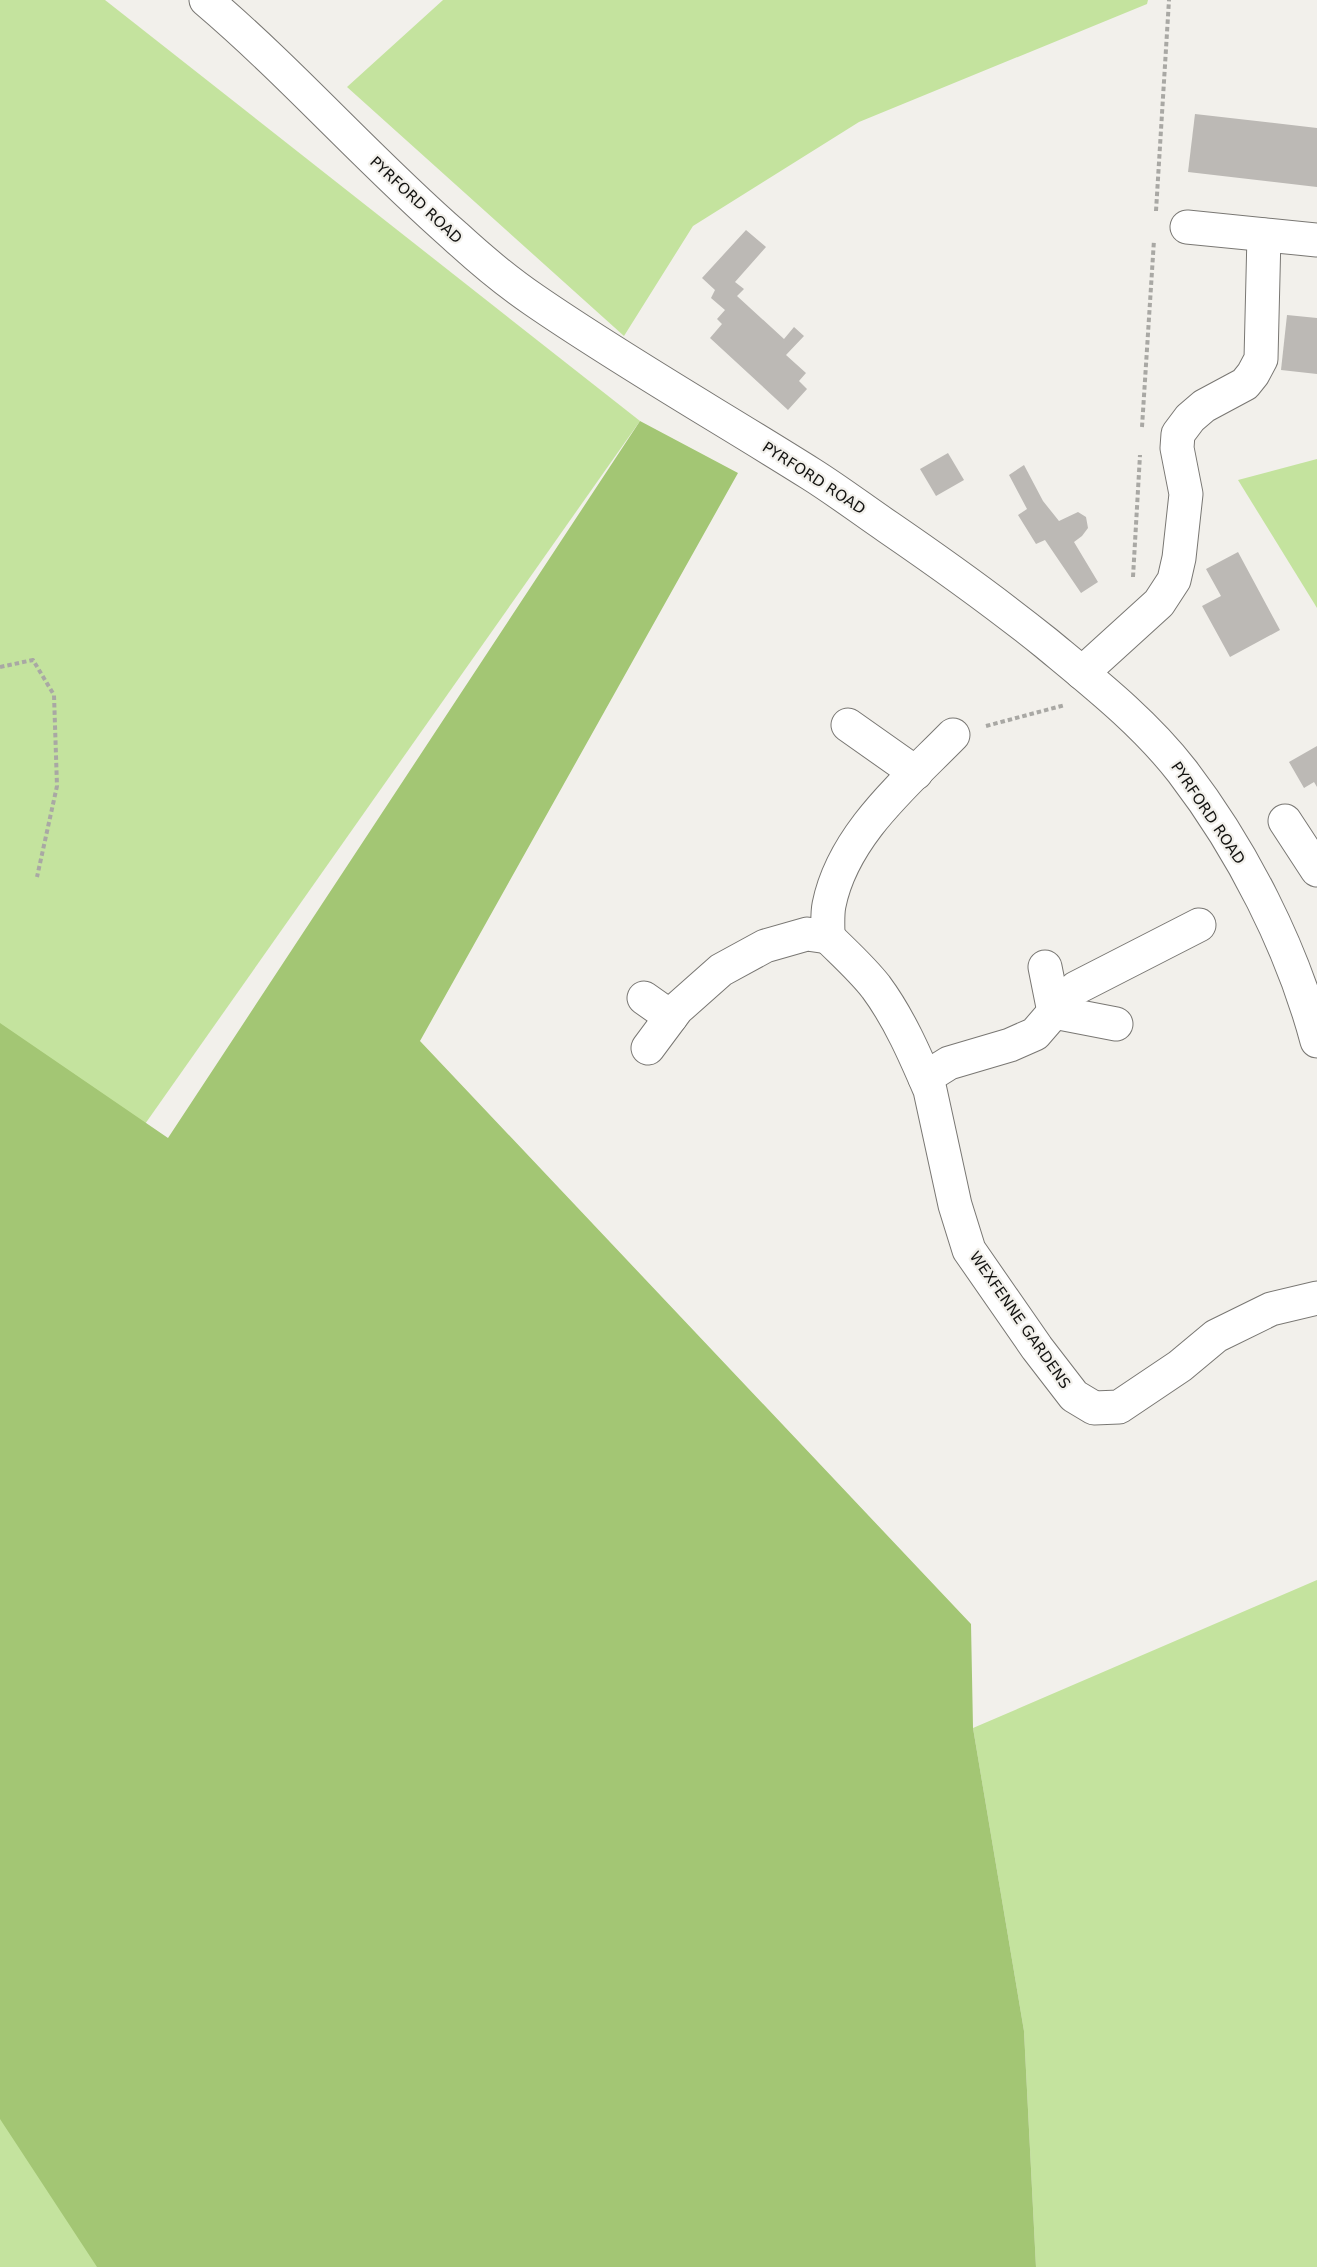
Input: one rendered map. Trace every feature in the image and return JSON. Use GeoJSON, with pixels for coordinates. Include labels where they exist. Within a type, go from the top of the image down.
{"type":"FeatureCollection","features":[{"type":"Feature","properties":{"kind":"street","name":"PYRFORD ROAD"},"geometry":{"type":"LineString","coordinates":[[206,0],[247,35],[423,209],[488,265],[532,299],[825,483],[955,573],[1089,679],[1146,731],[1181,770],[1238,855],[1277,931],[1298,979],[1317,1041]]}},
{"type":"Feature","properties":{"kind":"street"},"geometry":{"type":"LineString","coordinates":[[1187,227],[1317,240]]}},
{"type":"Feature","properties":{"kind":"street"},"geometry":{"type":"LineString","coordinates":[[1089,679],[1130,631],[1159,603],[1173,580],[1186,494],[1177,448],[1178,434],[1190,418],[1204,406],[1245,384],[1261,359],[1264,235]]}},
{"type":"Feature","properties":{"kind":"street"},"geometry":{"type":"LineString","coordinates":[[848,725],[916,773]]}},
{"type":"Feature","properties":{"kind":"street"},"geometry":{"type":"LineString","coordinates":[[648,1048],[671,1017],[721,969],[765,946],[807,934],[828,937],[829,906],[843,863],[868,826],[953,735]]}},
{"type":"Feature","properties":{"kind":"street"},"geometry":{"type":"LineString","coordinates":[[1285,821],[1317,870]]}},
{"type":"Feature","properties":{"kind":"street"},"geometry":{"type":"LineString","coordinates":[[925,1078],[949,1063],[1010,1045],[1035,1034],[1059,1012],[1069,994],[1076,988],[1199,925]]}},
{"type":"Feature","properties":{"kind":"street","name":"WEXFENNE GARDENS"},"geometry":{"type":"LineString","coordinates":[[828,937],[876,987],[908,1042],[925,1078],[930,1090],[955,1205],[969,1250],[1037,1348],[1074,1396],[1094,1408],[1119,1407],[1180,1366],[1216,1336],[1271,1309],[1317,1298]]}},
{"type":"Feature","properties":{"kind":"street"},"geometry":{"type":"LineString","coordinates":[[1045,967],[1059,1012]]}},
{"type":"Feature","properties":{"kind":"street"},"geometry":{"type":"LineString","coordinates":[[644,998],[671,1017]]}},
{"type":"Feature","properties":{"kind":"street"},"geometry":{"type":"LineString","coordinates":[[1059,1012],[1116,1024]]}},
{"type":"Feature","properties":{"kind":"path"},"geometry":{"type":"LineString","coordinates":[[1155,214],[1169,0]]}},
{"type":"Feature","properties":{"kind":"path"},"geometry":{"type":"LineString","coordinates":[[1142,429],[1154,238]]}},
{"type":"Feature","properties":{"kind":"path"},"geometry":{"type":"LineString","coordinates":[[1130,631],[1141,453]]}},
{"type":"Feature","properties":{"kind":"path"},"geometry":{"type":"LineString","coordinates":[[0,667],[33,660],[54,695],[57,786],[37,877]]}},
{"type":"Feature","properties":{"kind":"path"},"geometry":{"type":"LineString","coordinates":[[953,735],[1076,703],[1089,679]]}},
{"type":"Feature","properties":{"kind":"green space"},"geometry":{"type":"Polygon","coordinates":[[[0,0],[105,0],[640,421],[0,1330],[0,0]]]}},
{"type":"Feature","properties":{"kind":"green space"},"geometry":{"type":"Polygon","coordinates":[[[443,0],[1148,0],[1147,4],[859,122],[693,226],[624,336],[347,87],[443,0]]]}},
{"type":"Feature","properties":{"kind":"green space"},"geometry":{"type":"Polygon","coordinates":[[[640,421],[738,473],[420,1041],[971,1624],[973,1728],[1024,2031],[1036,2267],[97,2267],[0,2119],[0,1023],[168,1138],[640,421]]]}},
{"type":"Feature","properties":{"kind":"green space"},"geometry":{"type":"Polygon","coordinates":[[[1317,459],[1317,608],[1238,480],[1317,459]]]}},
{"type":"Feature","properties":{"kind":"green space"},"geometry":{"type":"Polygon","coordinates":[[[1317,1580],[1317,2267],[1036,2267],[1024,2031],[973,1728],[1317,1580]]]}},
{"type":"Feature","properties":{"kind":"green space"},"geometry":{"type":"Polygon","coordinates":[[[0,2024],[140,2267],[0,2267],[0,2024]]]}},
{"type":"Feature","properties":{"kind":"building"},"geometry":{"type":"Polygon","coordinates":[[[1195,114],[1317,128],[1317,187],[1188,172],[1195,114]]]}},
{"type":"Feature","properties":{"kind":"building"},"geometry":{"type":"Polygon","coordinates":[[[746,230],[766,247],[735,282],[744,289],[737,296],[784,339],[794,327],[804,336],[786,355],[806,373],[799,381],[807,389],[788,410],[710,338],[722,324],[717,319],[725,310],[711,298],[715,290],[702,278],[746,230]]]}},
{"type":"Feature","properties":{"kind":"building"},"geometry":{"type":"Polygon","coordinates":[[[1287,315],[1317,318],[1317,374],[1281,370],[1287,315]]]}},
{"type":"Feature","properties":{"kind":"building"},"geometry":{"type":"Polygon","coordinates":[[[948,453],[964,480],[936,496],[920,469],[948,453]]]}},
{"type":"Feature","properties":{"kind":"building"},"geometry":{"type":"Polygon","coordinates":[[[1024,465],[1043,501],[1059,521],[1078,512],[1086,517],[1088,528],[1074,542],[1098,582],[1081,593],[1045,540],[1036,544],[1018,515],[1027,509],[1009,475],[1024,465]]]}},
{"type":"Feature","properties":{"kind":"building"},"geometry":{"type":"Polygon","coordinates":[[[1238,552],[1280,630],[1230,657],[1202,606],[1221,596],[1206,569],[1238,552]]]}},
{"type":"Feature","properties":{"kind":"building"},"geometry":{"type":"Polygon","coordinates":[[[1317,746],[1317,787],[1314,782],[1304,788],[1289,762],[1317,746]]]}}]}
